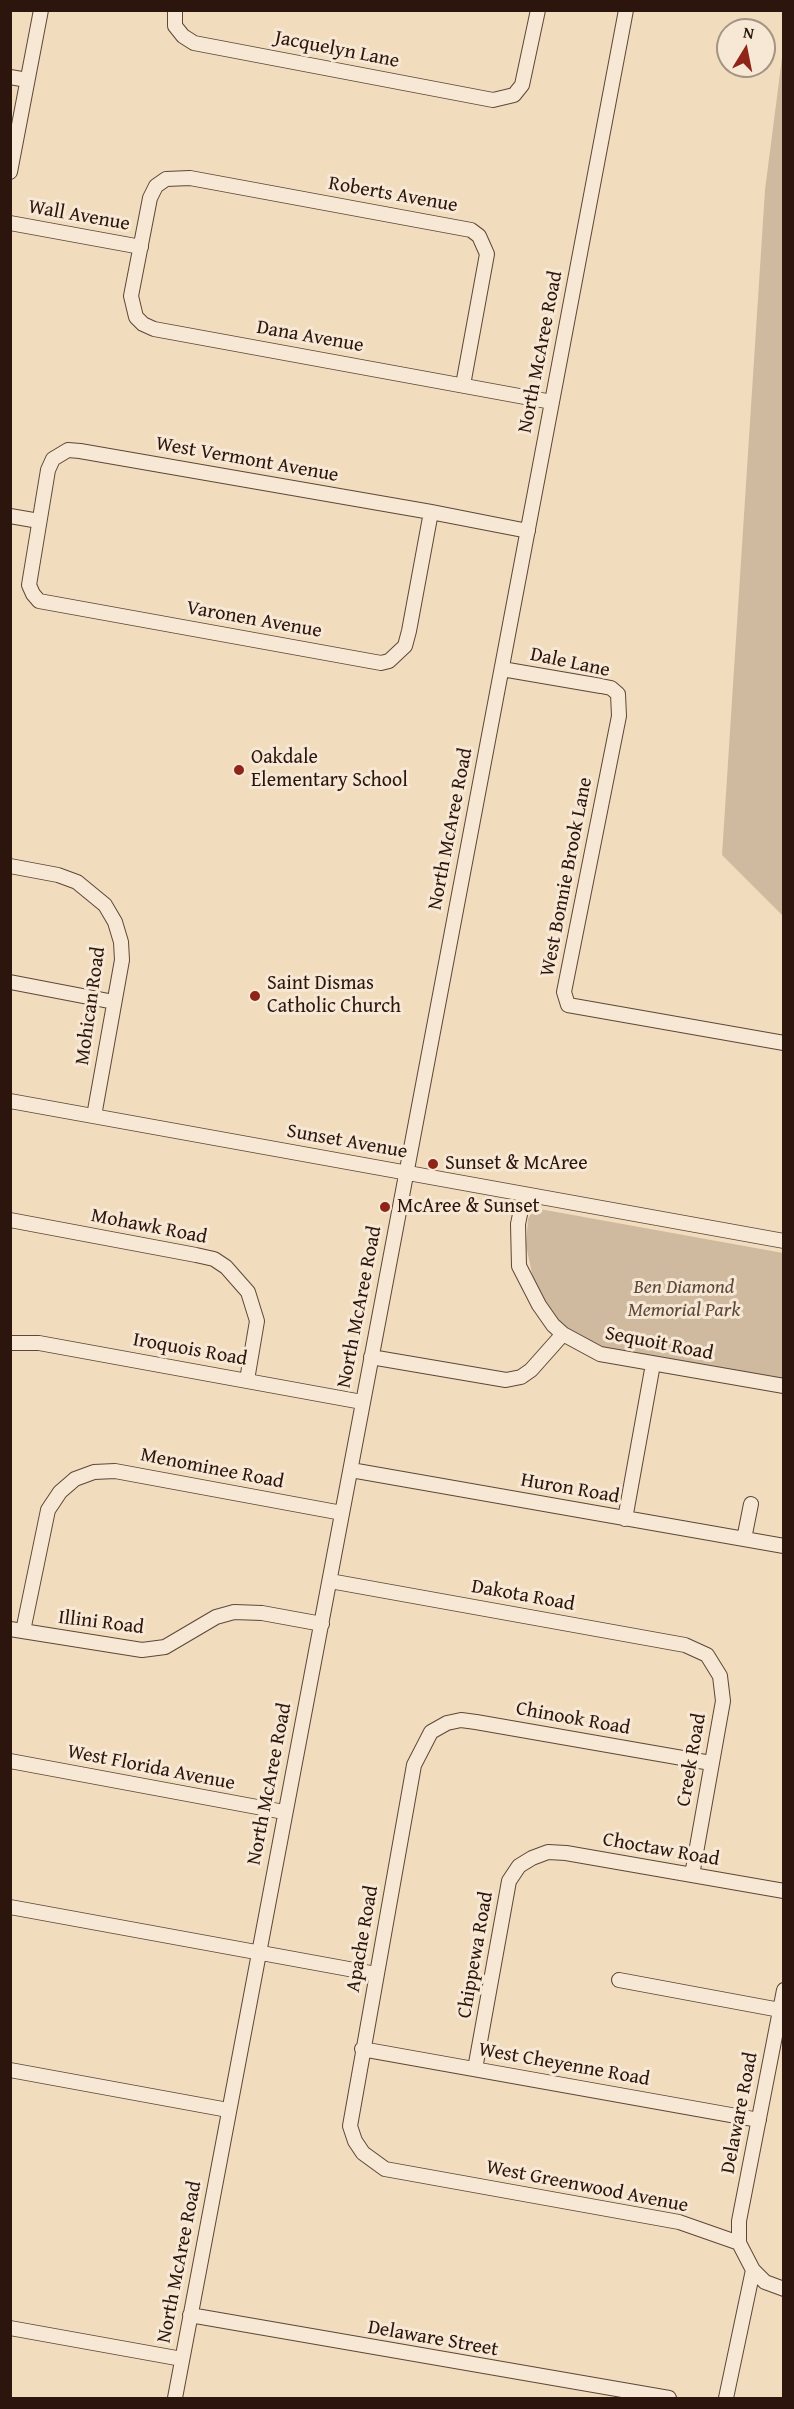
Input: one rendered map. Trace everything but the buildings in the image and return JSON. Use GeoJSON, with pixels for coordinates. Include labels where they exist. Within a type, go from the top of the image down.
{"type":"FeatureCollection","features":[{"type":"Feature","properties":{"kind":"street"},"geometry":{"type":"LineString","coordinates":[[10,172],[40,10]]}},
{"type":"Feature","properties":{"kind":"street","name":"Jacquelyn Lane"},"geometry":{"type":"LineString","coordinates":[[175,10],[175,26],[183,36],[194,43],[493,100],[514,95],[522,85],[538,10]]}},
{"type":"Feature","properties":{"kind":"street","name":"North McAree Road"},"geometry":{"type":"LineString","coordinates":[[175,2398],[626,10]]}},
{"type":"Feature","properties":{"kind":"street"},"geometry":{"type":"LineString","coordinates":[[10,77],[27,80]]}},
{"type":"Feature","properties":{"kind":"street","name":"Roberts Avenue"},"geometry":{"type":"LineString","coordinates":[[141,247],[150,198],[156,186],[176,176],[461,227],[479,236],[487,255],[463,385]]}},
{"type":"Feature","properties":{"kind":"street","name":"Wall Avenue"},"geometry":{"type":"LineString","coordinates":[[10,223],[141,247]]}},
{"type":"Feature","properties":{"kind":"street","name":"Dana Avenue"},"geometry":{"type":"LineString","coordinates":[[141,247],[131,296],[132,308],[136,317],[154,329],[552,402]]}},
{"type":"Feature","properties":{"kind":"street","name":"West Vermont Avenue"},"geometry":{"type":"LineString","coordinates":[[39,521],[53,459],[68,450],[528,531]]}},
{"type":"Feature","properties":{"kind":"street","name":"Varonen Avenue"},"geometry":{"type":"LineString","coordinates":[[39,521],[29,585],[39,601],[381,663],[389,661],[405,646],[431,513]]}},
{"type":"Feature","properties":{"kind":"street"},"geometry":{"type":"LineString","coordinates":[[10,516],[39,521]]}},
{"type":"Feature","properties":{"kind":"street","name":"Dale Lane"},"geometry":{"type":"LineString","coordinates":[[502,669],[611,688],[618,694],[620,703],[613,742]]}},
{"type":"Feature","properties":{"kind":"street","name":"West Bonnie Brook Lane"},"geometry":{"type":"LineString","coordinates":[[613,742],[564,992],[568,1005],[783,1043]]}},
{"type":"Feature","properties":{"kind":"street","name":"Mohican Road"},"geometry":{"type":"LineString","coordinates":[[10,866],[58,875],[77,882],[105,905],[115,922],[121,942],[122,960],[94,1116]]}},
{"type":"Feature","properties":{"kind":"street"},"geometry":{"type":"LineString","coordinates":[[10,982],[114,1002]]}},
{"type":"Feature","properties":{"kind":"street","name":"Sunset Avenue"},"geometry":{"type":"LineString","coordinates":[[10,1101],[783,1241]]}},
{"type":"Feature","properties":{"kind":"street"},"geometry":{"type":"LineString","coordinates":[[370,1358],[506,1380],[521,1377],[531,1370],[563,1334],[553,1325],[539,1305],[519,1266],[518,1224],[524,1195]]}},
{"type":"Feature","properties":{"kind":"street","name":"Mohawk Road"},"geometry":{"type":"LineString","coordinates":[[10,1220],[196,1255],[214,1259],[226,1266],[248,1292],[258,1321],[247,1380]]}},
{"type":"Feature","properties":{"kind":"street","name":"Sequoit Road"},"geometry":{"type":"LineString","coordinates":[[563,1334],[600,1354],[783,1386]]}},
{"type":"Feature","properties":{"kind":"street","name":"Iroquois Road"},"geometry":{"type":"LineString","coordinates":[[10,1343],[39,1343],[362,1402]]}},
{"type":"Feature","properties":{"kind":"street"},"geometry":{"type":"LineString","coordinates":[[625,1519],[653,1364]]}},
{"type":"Feature","properties":{"kind":"street","name":"Huron Road"},"geometry":{"type":"LineString","coordinates":[[351,1470],[783,1546]]}},
{"type":"Feature","properties":{"kind":"street","name":"Menominee Road"},"geometry":{"type":"LineString","coordinates":[[17,1630],[48,1510],[60,1492],[75,1479],[94,1472],[115,1471],[342,1514]]}},
{"type":"Feature","properties":{"kind":"street"},"geometry":{"type":"LineString","coordinates":[[744,1539],[751,1503]]}},
{"type":"Feature","properties":{"kind":"street","name":"Dakota Road"},"geometry":{"type":"LineString","coordinates":[[330,1581],[685,1645],[706,1655]]}},
{"type":"Feature","properties":{"kind":"street","name":"Illini Road"},"geometry":{"type":"LineString","coordinates":[[17,1630],[142,1650],[165,1647],[216,1617],[234,1612],[262,1613],[321,1624]]}},
{"type":"Feature","properties":{"kind":"street","name":"Creek Road"},"geometry":{"type":"LineString","coordinates":[[692,1875],[723,1688],[720,1676],[706,1655]]}},
{"type":"Feature","properties":{"kind":"street","name":"Chinook Road"},"geometry":{"type":"LineString","coordinates":[[430,1732],[447,1723],[461,1720],[711,1763]]}},
{"type":"Feature","properties":{"kind":"street","name":"Apache Road"},"geometry":{"type":"LineString","coordinates":[[363,2154],[350,2126],[362,2049],[414,1765],[430,1732]]}},
{"type":"Feature","properties":{"kind":"street","name":"West Florida Avenue"},"geometry":{"type":"LineString","coordinates":[[10,1761],[284,1812]]}},
{"type":"Feature","properties":{"kind":"street","name":"Choctaw Road"},"geometry":{"type":"LineString","coordinates":[[532,1858],[548,1852],[566,1853],[783,1891]]}},
{"type":"Feature","properties":{"kind":"street","name":"Chippewa Road"},"geometry":{"type":"LineString","coordinates":[[475,2069],[509,1881],[519,1866],[532,1858]]}},
{"type":"Feature","properties":{"kind":"street"},"geometry":{"type":"LineString","coordinates":[[10,1907],[376,1974]]}},
{"type":"Feature","properties":{"kind":"street"},"geometry":{"type":"LineString","coordinates":[[619,1980],[780,2010]]}},
{"type":"Feature","properties":{"kind":"street","name":"Delaware Road"},"geometry":{"type":"LineString","coordinates":[[739,2243],[739,2222],[783,1990]]}},
{"type":"Feature","properties":{"kind":"street","name":"West Cheyenne Road"},"geometry":{"type":"LineString","coordinates":[[362,2049],[759,2120]]}},
{"type":"Feature","properties":{"kind":"street"},"geometry":{"type":"LineString","coordinates":[[10,2070],[228,2110]]}},
{"type":"Feature","properties":{"kind":"street","name":"West Greenwood Avenue"},"geometry":{"type":"LineString","coordinates":[[363,2154],[385,2169],[679,2222],[739,2243]]}},
{"type":"Feature","properties":{"kind":"street"},"geometry":{"type":"LineString","coordinates":[[739,2243],[753,2270],[765,2282],[783,2289]]}},
{"type":"Feature","properties":{"kind":"street"},"geometry":{"type":"LineString","coordinates":[[726,2398],[753,2270]]}},
{"type":"Feature","properties":{"kind":"street","name":"Delaware Street"},"geometry":{"type":"LineString","coordinates":[[190,2315],[669,2398]]}},
{"type":"Feature","properties":{"kind":"street"},"geometry":{"type":"LineString","coordinates":[[10,2328],[182,2359]]}},
{"type":"Feature","properties":{"kind":"green space"},"geometry":{"type":"Polygon","coordinates":[[[783,50],[783,916],[722,855],[765,190],[783,50]]]}},
{"type":"Feature","properties":{"kind":"green space","name":"Ben Diamond Memorial Park"},"geometry":{"type":"Polygon","coordinates":[[[534,1208],[783,1253],[783,1382],[600,1349],[577,1337],[556,1320],[534,1283],[526,1245],[528,1219],[534,1208]]]}},
{"type":"Feature","properties":{"kind":"place","name":"Oakdale Elementary School"},"geometry":{"type":"Point","coordinates":[239,770]}},
{"type":"Feature","properties":{"kind":"place","name":"Saint Dismas Catholic Church"},"geometry":{"type":"Point","coordinates":[255,996]}},
{"type":"Feature","properties":{"kind":"place","name":"Sunset & McAree"},"geometry":{"type":"Point","coordinates":[433,1164]}},
{"type":"Feature","properties":{"kind":"place","name":"McAree & Sunset"},"geometry":{"type":"Point","coordinates":[385,1207]}}]}
